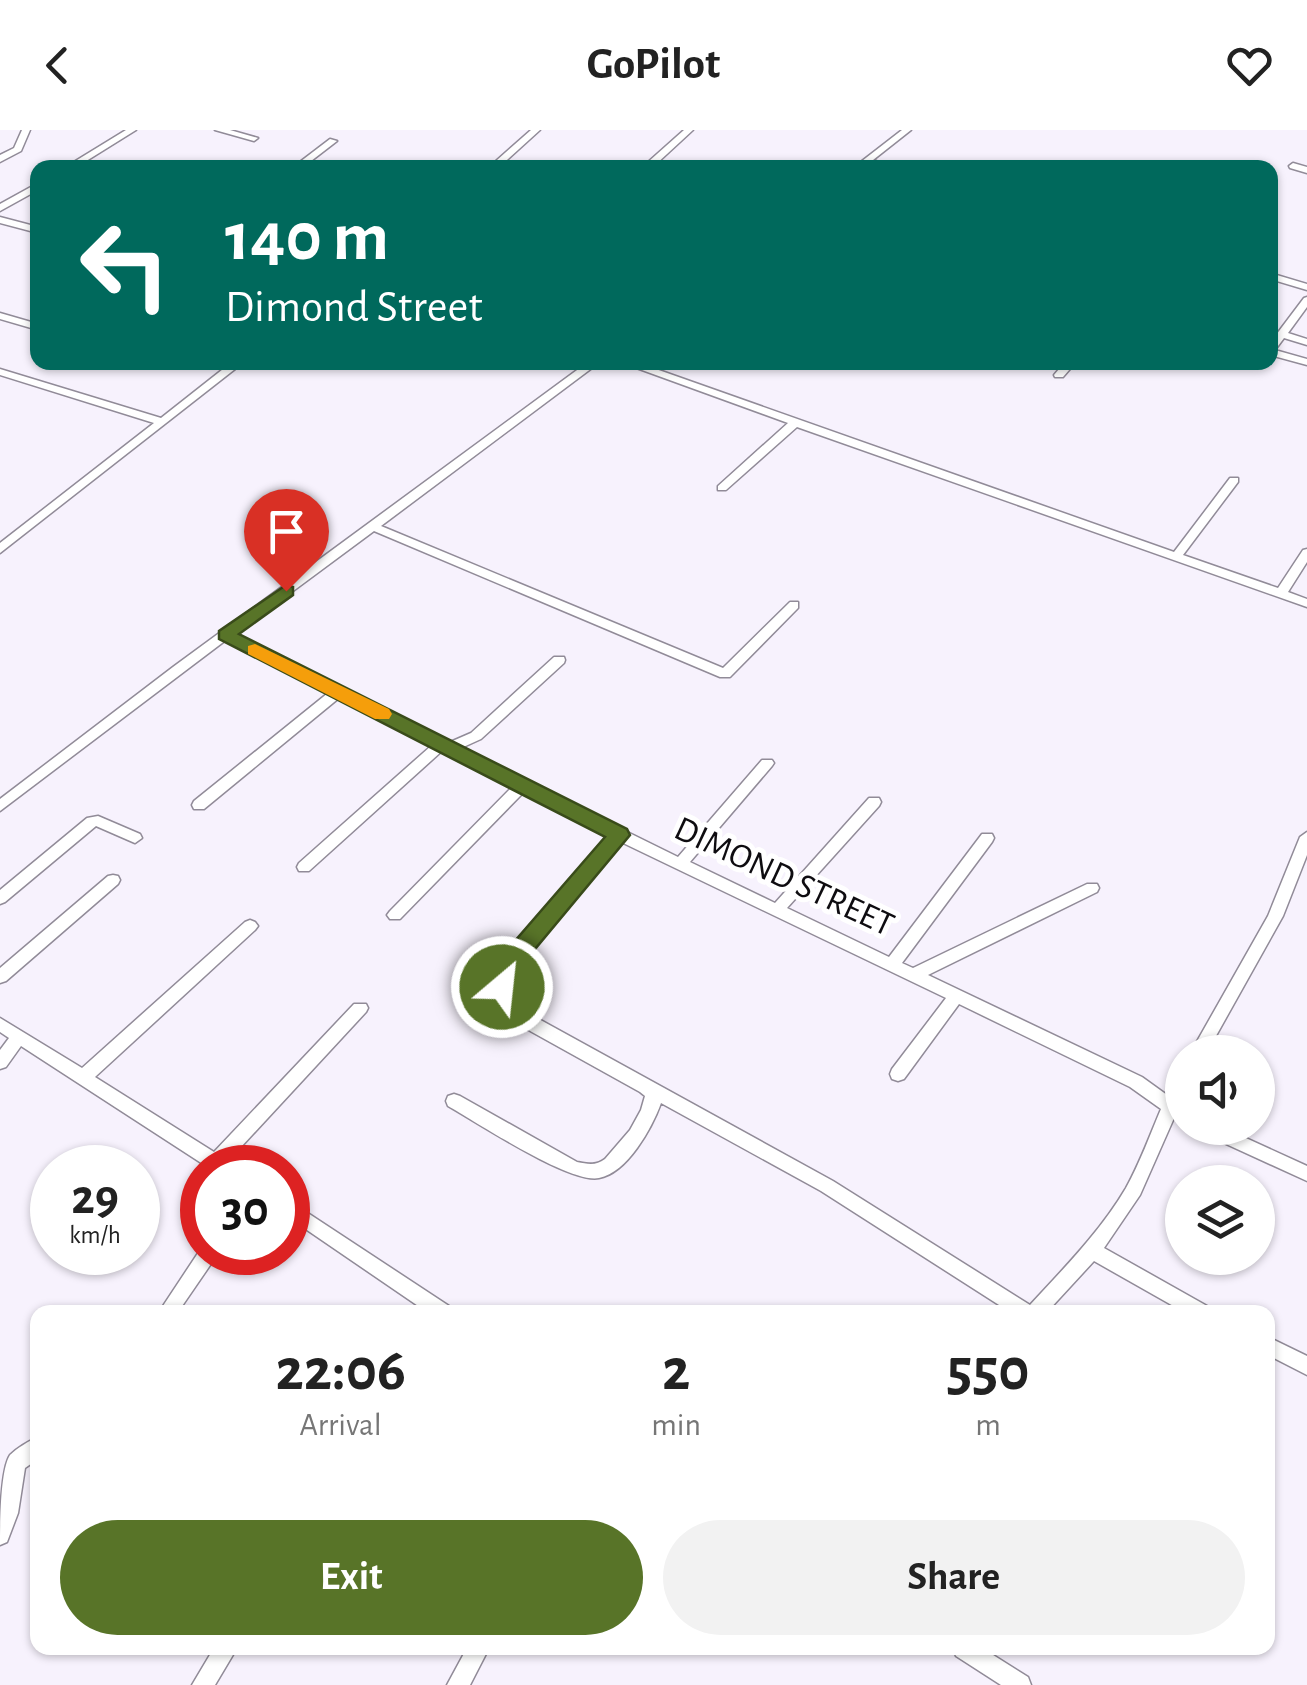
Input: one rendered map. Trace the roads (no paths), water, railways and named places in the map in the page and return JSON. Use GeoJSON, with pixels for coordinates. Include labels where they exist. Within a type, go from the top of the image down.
{"type":"FeatureCollection","features":[{"type":"Feature","properties":{"kind":"street"},"geometry":{"type":"LineString","coordinates":[[0,159],[18,148],[26,130]]}},
{"type":"Feature","properties":{"kind":"street"},"geometry":{"type":"LineString","coordinates":[[81,160],[132,130]]}},
{"type":"Feature","properties":{"kind":"street"},"geometry":{"type":"LineString","coordinates":[[219,130],[254,138]]}},
{"type":"Feature","properties":{"kind":"street"},"geometry":{"type":"LineString","coordinates":[[501,160],[536,130]]}},
{"type":"Feature","properties":{"kind":"street"},"geometry":{"type":"LineString","coordinates":[[655,160],[689,130]]}},
{"type":"Feature","properties":{"kind":"street"},"geometry":{"type":"LineString","coordinates":[[867,160],[907,130]]}},
{"type":"Feature","properties":{"kind":"street"},"geometry":{"type":"LineString","coordinates":[[307,160],[332,141]]}},
{"type":"Feature","properties":{"kind":"street"},"geometry":{"type":"LineString","coordinates":[[1293,166],[1307,170]]}},
{"type":"Feature","properties":{"kind":"street"},"geometry":{"type":"LineString","coordinates":[[0,208],[30,191]]}},
{"type":"Feature","properties":{"kind":"street"},"geometry":{"type":"LineString","coordinates":[[0,220],[30,228]]}},
{"type":"Feature","properties":{"kind":"street"},"geometry":{"type":"LineString","coordinates":[[1278,278],[1307,287]]}},
{"type":"Feature","properties":{"kind":"street"},"geometry":{"type":"LineString","coordinates":[[1278,340],[1303,312],[1307,300]]}},
{"type":"Feature","properties":{"kind":"street"},"geometry":{"type":"LineString","coordinates":[[0,316],[30,324]]}},
{"type":"Feature","properties":{"kind":"street"},"geometry":{"type":"LineString","coordinates":[[1282,334],[1307,342]]}},
{"type":"Feature","properties":{"kind":"street"},"geometry":{"type":"LineString","coordinates":[[1278,353],[1307,362]]}},
{"type":"Feature","properties":{"kind":"street"},"geometry":{"type":"LineString","coordinates":[[0,549],[229,370]]}},
{"type":"Feature","properties":{"kind":"street"},"geometry":{"type":"LineString","coordinates":[[0,806],[584,370]]}},
{"type":"Feature","properties":{"kind":"street"},"geometry":{"type":"LineString","coordinates":[[648,370],[1307,603]]}},
{"type":"Feature","properties":{"kind":"street"},"geometry":{"type":"LineString","coordinates":[[1059,374],[1063,370]]}},
{"type":"Feature","properties":{"kind":"street"},"geometry":{"type":"LineString","coordinates":[[0,372],[162,422]]}},
{"type":"Feature","properties":{"kind":"street"},"geometry":{"type":"LineString","coordinates":[[722,488],[796,422]]}},
{"type":"Feature","properties":{"kind":"street"},"geometry":{"type":"LineString","coordinates":[[1176,558],[1234,480]]}},
{"type":"Feature","properties":{"kind":"street"},"geometry":{"type":"LineString","coordinates":[[372,526],[725,674],[794,604]]}},
{"type":"Feature","properties":{"kind":"street"},"geometry":{"type":"LineString","coordinates":[[1280,594],[1307,553]]}},
{"type":"Feature","properties":{"kind":"street","name":"DIMOND STREET"},"geometry":{"type":"LineString","coordinates":[[226,635],[619,835],[1136,1082],[1165,1102]]}},
{"type":"Feature","properties":{"kind":"street"},"geometry":{"type":"LineString","coordinates":[[304,867],[444,746],[476,736],[559,660]]}},
{"type":"Feature","properties":{"kind":"street"},"geometry":{"type":"LineString","coordinates":[[199,805],[338,692]]}},
{"type":"Feature","properties":{"kind":"street"},"geometry":{"type":"LineString","coordinates":[[680,863],[767,763]]}},
{"type":"Feature","properties":{"kind":"street"},"geometry":{"type":"LineString","coordinates":[[395,914],[522,785]]}},
{"type":"Feature","properties":{"kind":"street"},"geometry":{"type":"LineString","coordinates":[[777,910],[874,802]]}},
{"type":"Feature","properties":{"kind":"street"},"geometry":{"type":"LineString","coordinates":[[0,898],[92,822],[98,820],[135,838]]}},
{"type":"Feature","properties":{"kind":"street"},"geometry":{"type":"LineString","coordinates":[[619,835],[516,955],[506,974],[502,1000],[520,1017],[827,1186],[1015,1305]]}},
{"type":"Feature","properties":{"kind":"street"},"geometry":{"type":"LineString","coordinates":[[892,964],[987,838]]}},
{"type":"Feature","properties":{"kind":"street"},"geometry":{"type":"LineString","coordinates":[[1208,1035],[1275,916],[1307,838]]}},
{"type":"Feature","properties":{"kind":"street"},"geometry":{"type":"LineString","coordinates":[[0,977],[113,880]]}},
{"type":"Feature","properties":{"kind":"street"},"geometry":{"type":"LineString","coordinates":[[914,975],[1092,888]]}},
{"type":"Feature","properties":{"kind":"street"},"geometry":{"type":"LineString","coordinates":[[83,1078],[250,926]]}},
{"type":"Feature","properties":{"kind":"street"},"geometry":{"type":"LineString","coordinates":[[898,1074],[957,994]]}},
{"type":"Feature","properties":{"kind":"street"},"geometry":{"type":"LineString","coordinates":[[238,1145],[360,1008]]}},
{"type":"Feature","properties":{"kind":"street"},"geometry":{"type":"LineString","coordinates":[[0,1024],[189,1145]]}},
{"type":"Feature","properties":{"kind":"street"},"geometry":{"type":"LineString","coordinates":[[0,1062],[18,1038]]}},
{"type":"Feature","properties":{"kind":"street"},"geometry":{"type":"LineString","coordinates":[[454,1101],[573,1168],[592,1172],[609,1168],[650,1115],[654,1094],[646,1087]]}},
{"type":"Feature","properties":{"kind":"street"},"geometry":{"type":"LineString","coordinates":[[1042,1305],[1093,1251],[1165,1131]]}},
{"type":"Feature","properties":{"kind":"street"},"geometry":{"type":"LineString","coordinates":[[1245,1145],[1307,1174]]}},
{"type":"Feature","properties":{"kind":"street"},"geometry":{"type":"LineString","coordinates":[[310,1223],[428,1305]]}},
{"type":"Feature","properties":{"kind":"street"},"geometry":{"type":"LineString","coordinates":[[1093,1251],[1188,1305]]}},
{"type":"Feature","properties":{"kind":"street"},"geometry":{"type":"LineString","coordinates":[[173,1305],[193,1275]]}},
{"type":"Feature","properties":{"kind":"street"},"geometry":{"type":"LineString","coordinates":[[1275,1350],[1307,1366]]}},
{"type":"Feature","properties":{"kind":"street"},"geometry":{"type":"LineString","coordinates":[[0,1534],[8,1513],[8,1460]]}},
{"type":"Feature","properties":{"kind":"street"},"geometry":{"type":"LineString","coordinates":[[203,1685],[222,1655]]}},
{"type":"Feature","properties":{"kind":"street"},"geometry":{"type":"LineString","coordinates":[[458,1685],[474,1655]]}},
{"type":"Feature","properties":{"kind":"street"},"geometry":{"type":"LineString","coordinates":[[975,1655],[1020,1685]]}}]}
